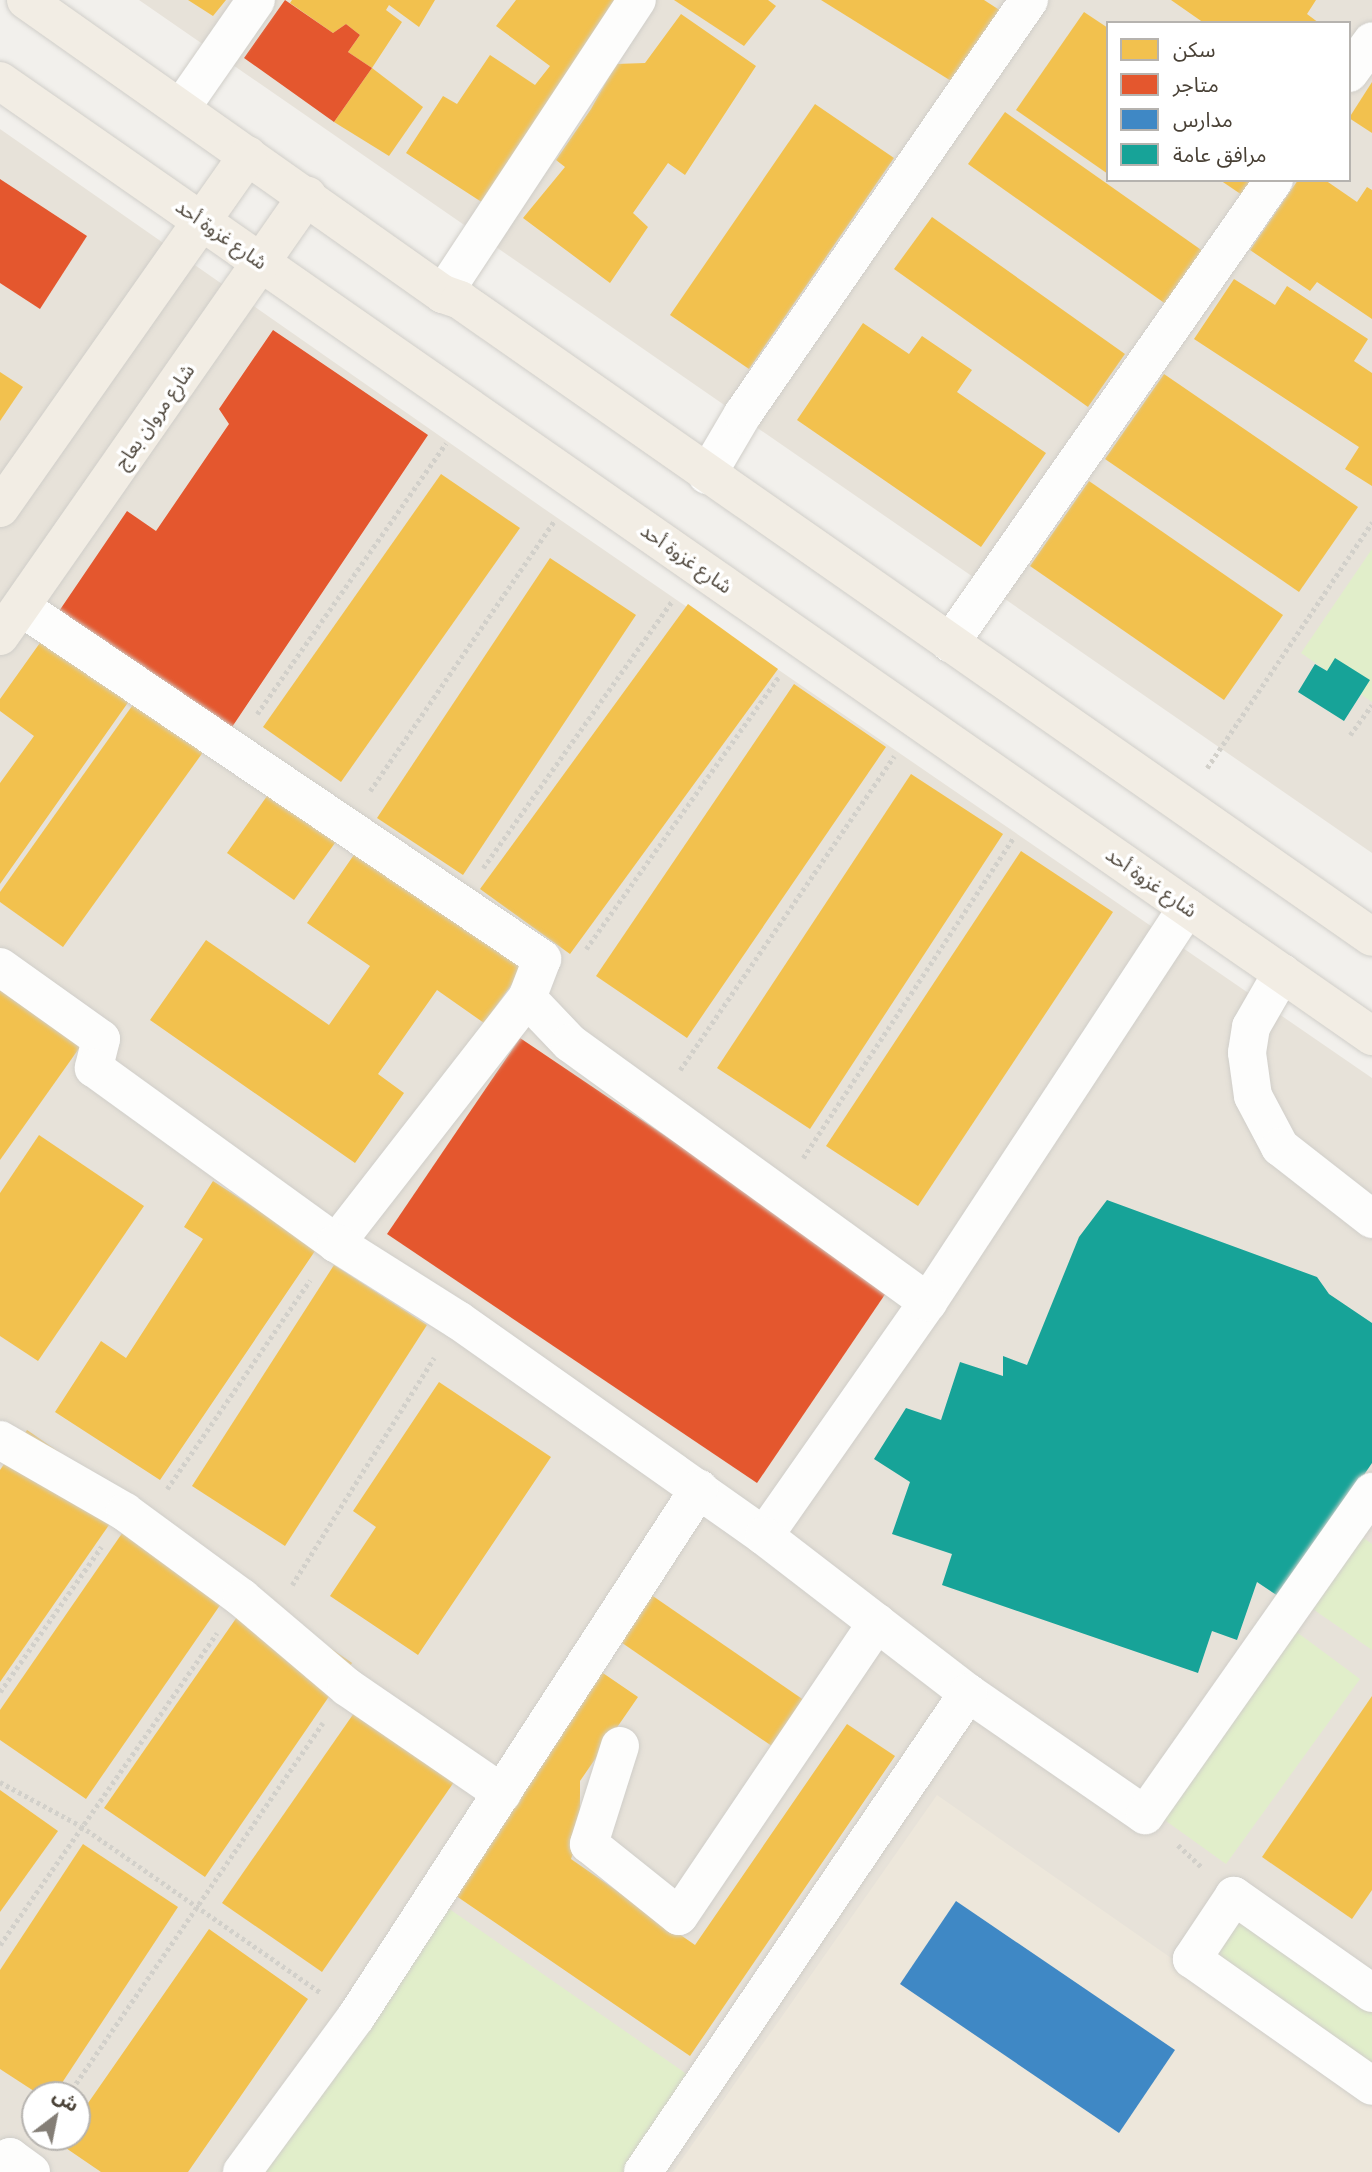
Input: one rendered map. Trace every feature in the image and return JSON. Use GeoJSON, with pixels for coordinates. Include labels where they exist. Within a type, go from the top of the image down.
{"type":"FeatureCollection","features":[{"type":"Feature","properties":{"kind":"main road"},"geometry":{"type":"LineString","coordinates":[[26,0],[443,293],[460,300],[1372,937]]}},
{"type":"Feature","properties":{"kind":"main road","name":"شارع غزوة أحد"},"geometry":{"type":"LineString","coordinates":[[0,80],[1372,1036]]}},
{"type":"Feature","properties":{"kind":"main road"},"geometry":{"type":"LineString","coordinates":[[0,508],[248,155]]}},
{"type":"Feature","properties":{"kind":"main road","name":"شارع مروان بعاج"},"geometry":{"type":"LineString","coordinates":[[10,621],[307,196]]}},
{"type":"Feature","properties":{"kind":"street"},"geometry":{"type":"LineString","coordinates":[[181,108],[256,0]]}},
{"type":"Feature","properties":{"kind":"street"},"geometry":{"type":"LineString","coordinates":[[443,293],[636,0]]}},
{"type":"Feature","properties":{"kind":"street"},"geometry":{"type":"LineString","coordinates":[[708,475],[743,414],[1018,4]]}},
{"type":"Feature","properties":{"kind":"street"},"geometry":{"type":"LineString","coordinates":[[1351,70],[1372,41]]}},
{"type":"Feature","properties":{"kind":"street"},"geometry":{"type":"LineString","coordinates":[[950,643],[1273,182]]}},
{"type":"Feature","properties":{"kind":"street"},"geometry":{"type":"LineString","coordinates":[[10,621],[232,749],[542,959],[527,998],[336,1243]]}},
{"type":"Feature","properties":{"kind":"street"},"geometry":{"type":"LineString","coordinates":[[764,1536],[928,1302],[1187,908]]}},
{"type":"Feature","properties":{"kind":"street"},"geometry":{"type":"LineString","coordinates":[[0,967],[101,1039],[94,1068],[336,1243],[458,1320],[699,1489],[968,1693],[1145,1815],[1372,1492]]}},
{"type":"Feature","properties":{"kind":"street"},"geometry":{"type":"LineString","coordinates":[[1282,973],[1251,1027],[1247,1053],[1253,1096],[1280,1147],[1372,1219]]}},
{"type":"Feature","properties":{"kind":"street"},"geometry":{"type":"LineString","coordinates":[[527,998],[570,1043],[928,1302]]}},
{"type":"Feature","properties":{"kind":"street"},"geometry":{"type":"LineString","coordinates":[[0,1440],[135,1519],[256,1609],[347,1687],[502,1793]]}},
{"type":"Feature","properties":{"kind":"street"},"geometry":{"type":"LineString","coordinates":[[242,2172],[356,2017],[699,1489]]}},
{"type":"Feature","properties":{"kind":"street"},"geometry":{"type":"LineString","coordinates":[[621,1746],[589,1844],[679,1916],[877,1623]]}},
{"type":"Feature","properties":{"kind":"street"},"geometry":{"type":"LineString","coordinates":[[643,2172],[968,1693]]}},
{"type":"Feature","properties":{"kind":"street"},"geometry":{"type":"LineString","coordinates":[[1372,1993],[1234,1896],[1192,1959],[1372,2086]]}},
{"type":"Feature","properties":{"kind":"street"},"geometry":{"type":"LineString","coordinates":[[0,2172],[10,2157],[31,2172]]}},
{"type":"Feature","properties":{"kind":"path"},"geometry":{"type":"LineString","coordinates":[[232,749],[470,409]]}},
{"type":"Feature","properties":{"kind":"path"},"geometry":{"type":"LineString","coordinates":[[346,827],[579,484]]}},
{"type":"Feature","properties":{"kind":"path"},"geometry":{"type":"LineString","coordinates":[[1182,805],[1372,522]]}},
{"type":"Feature","properties":{"kind":"path"},"geometry":{"type":"LineString","coordinates":[[458,903],[696,566]]}},
{"type":"Feature","properties":{"kind":"path"},"geometry":{"type":"LineString","coordinates":[[581,957],[804,641]]}},
{"type":"Feature","properties":{"kind":"path"},"geometry":{"type":"LineString","coordinates":[[1350,735],[1372,705]]}},
{"type":"Feature","properties":{"kind":"path"},"geometry":{"type":"LineString","coordinates":[[656,1105],[918,720]]}},
{"type":"Feature","properties":{"kind":"path"},"geometry":{"type":"LineString","coordinates":[[780,1194],[1036,803]]}},
{"type":"Feature","properties":{"kind":"path"},"geometry":{"type":"LineString","coordinates":[[0,1692],[135,1519],[336,1243]]}},
{"type":"Feature","properties":{"kind":"path"},"geometry":{"type":"LineString","coordinates":[[0,1945],[81,1826],[256,1609],[458,1320]]}},
{"type":"Feature","properties":{"kind":"path"},"geometry":{"type":"LineString","coordinates":[[78,2081],[347,1687]]}},
{"type":"Feature","properties":{"kind":"path"},"geometry":{"type":"LineString","coordinates":[[0,1782],[81,1826],[356,2017]]}},
{"type":"Feature","properties":{"kind":"path"},"geometry":{"type":"LineString","coordinates":[[1145,1815],[1234,1896]]}},
{"type":"Feature","properties":{"kind":"shaded area"},"geometry":{"type":"Polygon","coordinates":[[[139,0],[1372,0],[1372,853],[139,0]]]}},
{"type":"Feature","properties":{"kind":"shaded area"},"geometry":{"type":"Polygon","coordinates":[[[0,129],[543,508],[1372,1078],[1372,2172],[0,2172],[0,129]]]}},
{"type":"Feature","properties":{"kind":"shaded area"},"geometry":{"type":"Polygon","coordinates":[[[937,1795],[1372,2098],[1372,2172],[673,2172],[937,1795]]]}},
{"type":"Feature","properties":{"kind":"green space"},"geometry":{"type":"Polygon","coordinates":[[[1372,549],[1372,702],[1301,653],[1372,549]]]}},
{"type":"Feature","properties":{"kind":"green space"},"geometry":{"type":"Polygon","coordinates":[[[1358,1534],[1372,1544],[1372,1650],[1307,1605],[1358,1534]]]}},
{"type":"Feature","properties":{"kind":"green space"},"geometry":{"type":"Polygon","coordinates":[[[1294,1630],[1360,1679],[1226,1864],[1159,1816],[1294,1630]]]}},
{"type":"Feature","properties":{"kind":"green space"},"geometry":{"type":"Polygon","coordinates":[[[448,1908],[691,2077],[625,2172],[263,2172],[448,1908]]]}},
{"type":"Feature","properties":{"kind":"green space"},"geometry":{"type":"Polygon","coordinates":[[[1235,1913],[1372,2007],[1372,2073],[1204,1958],[1235,1913]]]}},
{"type":"Feature","properties":{"kind":"building: سكن"},"geometry":{"type":"Polygon","coordinates":[[[188,0],[226,0],[213,16],[188,0]]]}},
{"type":"Feature","properties":{"kind":"building: سكن"},"geometry":{"type":"Polygon","coordinates":[[[292,0],[435,0],[419,27],[389,5],[386,10],[402,22],[372,68],[348,52],[360,35],[346,24],[333,33],[290,3],[292,0]]]}},
{"type":"Feature","properties":{"kind":"building: سكن"},"geometry":{"type":"Polygon","coordinates":[[[516,0],[626,0],[497,212],[406,153],[443,96],[457,104],[490,55],[535,85],[550,66],[496,26],[516,0]]]}},
{"type":"Feature","properties":{"kind":"building: سكن"},"geometry":{"type":"Polygon","coordinates":[[[674,0],[768,0],[776,6],[744,46],[674,0]]]}},
{"type":"Feature","properties":{"kind":"building: سكن"},"geometry":{"type":"Polygon","coordinates":[[[821,0],[984,0],[1001,11],[956,84],[821,0]]]}},
{"type":"Feature","properties":{"kind":"building: سكن"},"geometry":{"type":"Polygon","coordinates":[[[1171,0],[1316,0],[1307,14],[1316,21],[1201,21],[1171,0]]]}},
{"type":"Feature","properties":{"kind":"building: سكن"},"geometry":{"type":"Polygon","coordinates":[[[1084,12],[1106,27],[1106,173],[1016,110],[1084,12]]]}},
{"type":"Feature","properties":{"kind":"building: سكن"},"geometry":{"type":"Polygon","coordinates":[[[681,14],[756,66],[685,175],[668,163],[633,213],[648,227],[610,283],[523,218],[565,167],[556,160],[591,109],[616,64],[645,63],[681,14]]]}},
{"type":"Feature","properties":{"kind":"building: سكن"},"geometry":{"type":"Polygon","coordinates":[[[372,68],[423,107],[389,156],[334,122],[372,68]]]}},
{"type":"Feature","properties":{"kind":"building: سكن"},"geometry":{"type":"Polygon","coordinates":[[[1372,82],[1372,133],[1351,119],[1351,115],[1372,82]]]}},
{"type":"Feature","properties":{"kind":"building: سكن"},"geometry":{"type":"Polygon","coordinates":[[[815,104],[894,158],[749,369],[670,315],[815,104]]]}},
{"type":"Feature","properties":{"kind":"building: سكن"},"geometry":{"type":"Polygon","coordinates":[[[1005,112],[1207,254],[1170,307],[968,164],[1005,112]]]}},
{"type":"Feature","properties":{"kind":"building: سكن"},"geometry":{"type":"Polygon","coordinates":[[[1223,182],[1252,182],[1242,195],[1223,182]]]}},
{"type":"Feature","properties":{"kind":"building: سكن"},"geometry":{"type":"Polygon","coordinates":[[[1297,182],[1328,182],[1357,202],[1367,187],[1372,190],[1372,319],[1317,282],[1310,291],[1250,250],[1297,182]]]}},
{"type":"Feature","properties":{"kind":"building: سكن"},"geometry":{"type":"Polygon","coordinates":[[[932,217],[1125,354],[1088,407],[894,269],[932,217]]]}},
{"type":"Feature","properties":{"kind":"building: سكن"},"geometry":{"type":"Polygon","coordinates":[[[1234,279],[1275,305],[1287,286],[1368,339],[1354,361],[1372,373],[1372,486],[1345,469],[1359,447],[1194,339],[1234,279]]]}},
{"type":"Feature","properties":{"kind":"building: سكن"},"geometry":{"type":"Polygon","coordinates":[[[863,323],[909,354],[922,336],[972,370],[957,392],[1046,453],[981,547],[797,420],[863,323]]]}},
{"type":"Feature","properties":{"kind":"building: سكن"},"geometry":{"type":"Polygon","coordinates":[[[0,372],[23,387],[0,421],[0,372]]]}},
{"type":"Feature","properties":{"kind":"building: سكن"},"geometry":{"type":"Polygon","coordinates":[[[1164,374],[1358,507],[1299,592],[1105,459],[1164,374]]]}},
{"type":"Feature","properties":{"kind":"building: سكن"},"geometry":{"type":"Polygon","coordinates":[[[441,474],[520,528],[341,782],[263,727],[441,474]]]}},
{"type":"Feature","properties":{"kind":"building: سكن"},"geometry":{"type":"Polygon","coordinates":[[[1089,481],[1283,615],[1224,700],[1030,566],[1089,481]]]}},
{"type":"Feature","properties":{"kind":"building: سكن"},"geometry":{"type":"Polygon","coordinates":[[[550,558],[636,615],[463,875],[377,818],[550,558]]]}},
{"type":"Feature","properties":{"kind":"building: سكن"},"geometry":{"type":"Polygon","coordinates":[[[688,604],[778,669],[570,954],[480,889],[688,604]]]}},
{"type":"Feature","properties":{"kind":"building: سكن"},"geometry":{"type":"Polygon","coordinates":[[[47,633],[134,694],[0,884],[0,783],[34,736],[0,711],[0,699],[47,633]]]}},
{"type":"Feature","properties":{"kind":"building: سكن"},"geometry":{"type":"Polygon","coordinates":[[[794,684],[886,747],[687,1038],[596,976],[794,684]]]}},
{"type":"Feature","properties":{"kind":"building: سكن"},"geometry":{"type":"Polygon","coordinates":[[[137,699],[206,748],[63,947],[0,902],[0,892],[137,699]]]}},
{"type":"Feature","properties":{"kind":"building: سكن"},"geometry":{"type":"Polygon","coordinates":[[[911,774],[1003,834],[810,1129],[717,1068],[911,774]]]}},
{"type":"Feature","properties":{"kind":"building: سكن"},"geometry":{"type":"Polygon","coordinates":[[[272,789],[340,836],[294,900],[227,853],[272,789]]]}},
{"type":"Feature","properties":{"kind":"building: سكن"},"geometry":{"type":"Polygon","coordinates":[[[360,846],[527,963],[484,1023],[437,990],[378,1074],[404,1093],[355,1163],[150,1020],[206,940],[329,1025],[370,966],[307,923],[360,846]]]}},
{"type":"Feature","properties":{"kind":"building: سكن"},"geometry":{"type":"Polygon","coordinates":[[[1021,851],[1113,912],[918,1206],[826,1146],[1021,851]]]}},
{"type":"Feature","properties":{"kind":"building: سكن"},"geometry":{"type":"Polygon","coordinates":[[[0,980],[85,1040],[0,1160],[0,980]]]}},
{"type":"Feature","properties":{"kind":"building: سكن"},"geometry":{"type":"Polygon","coordinates":[[[39,1135],[144,1206],[38,1361],[0,1336],[0,1193],[39,1135]]]}},
{"type":"Feature","properties":{"kind":"building: سكن"},"geometry":{"type":"Polygon","coordinates":[[[213,1181],[317,1248],[160,1480],[55,1412],[101,1341],[126,1358],[203,1239],[184,1227],[213,1181]]]}},
{"type":"Feature","properties":{"kind":"building: سكن"},"geometry":{"type":"Polygon","coordinates":[[[334,1265],[427,1325],[285,1546],[192,1486],[334,1265]]]}},
{"type":"Feature","properties":{"kind":"building: سكن"},"geometry":{"type":"Polygon","coordinates":[[[439,1382],[551,1457],[418,1655],[330,1596],[376,1527],[353,1511],[439,1382]]]}},
{"type":"Feature","properties":{"kind":"building: سكن"},"geometry":{"type":"Polygon","coordinates":[[[27,1430],[127,1499],[0,1682],[0,1470],[27,1430]]]}},
{"type":"Feature","properties":{"kind":"building: سكن"},"geometry":{"type":"Polygon","coordinates":[[[134,1516],[234,1585],[86,1799],[0,1740],[0,1710],[134,1516]]]}},
{"type":"Feature","properties":{"kind":"building: سكن"},"geometry":{"type":"Polygon","coordinates":[[[647,1592],[811,1705],[779,1751],[615,1638],[647,1592]]]}},
{"type":"Feature","properties":{"kind":"building: سكن"},"geometry":{"type":"Polygon","coordinates":[[[253,1594],[352,1663],[205,1877],[104,1808],[253,1594]]]}},
{"type":"Feature","properties":{"kind":"building: سكن"},"geometry":{"type":"Polygon","coordinates":[[[597,1669],[638,1697],[580,1781],[580,1833],[571,1859],[695,1945],[847,1724],[895,1756],[690,2056],[446,1889],[597,1669]]]}},
{"type":"Feature","properties":{"kind":"building: سكن"},"geometry":{"type":"Polygon","coordinates":[[[370,1690],[470,1759],[322,1972],[222,1903],[370,1690]]]}},
{"type":"Feature","properties":{"kind":"building: سكن"},"geometry":{"type":"Polygon","coordinates":[[[1372,1696],[1372,1890],[1352,1919],[1262,1857],[1372,1696]]]}},
{"type":"Feature","properties":{"kind":"building: سكن"},"geometry":{"type":"Polygon","coordinates":[[[0,1790],[58,1831],[0,1912],[0,1790]]]}},
{"type":"Feature","properties":{"kind":"building: سكن"},"geometry":{"type":"Polygon","coordinates":[[[83,1844],[178,1907],[63,2081],[21,2083],[0,2069],[0,1970],[83,1844]]]}},
{"type":"Feature","properties":{"kind":"building: سكن"},"geometry":{"type":"Polygon","coordinates":[[[209,1929],[308,1999],[188,2172],[101,2172],[70,2151],[91,2151],[91,2099],[209,1929]]]}},
{"type":"Feature","properties":{"kind":"building: متاجر"},"geometry":{"type":"Polygon","coordinates":[[[285,0],[333,33],[346,24],[360,35],[348,52],[372,68],[334,122],[244,58],[285,0]]]}},
{"type":"Feature","properties":{"kind":"building: متاجر"},"geometry":{"type":"Polygon","coordinates":[[[0,179],[87,236],[40,309],[0,283],[0,179]]]}},
{"type":"Feature","properties":{"kind":"building: متاجر"},"geometry":{"type":"Polygon","coordinates":[[[273,330],[428,435],[226,736],[53,620],[127,511],[156,531],[229,424],[219,409],[273,330]]]}},
{"type":"Feature","properties":{"kind":"building: متاجر"},"geometry":{"type":"Polygon","coordinates":[[[520,1038],[890,1287],[757,1483],[387,1234],[520,1038]]]}},
{"type":"Feature","properties":{"kind":"building: مدارس"},"geometry":{"type":"Polygon","coordinates":[[[956,1901],[1175,2050],[1119,2133],[900,1984],[956,1901]]]}},
{"type":"Feature","properties":{"kind":"building: مرافق عامة"},"geometry":{"type":"Polygon","coordinates":[[[1335,658],[1370,680],[1344,721],[1298,692],[1315,664],[1327,671],[1335,658]]]}},
{"type":"Feature","properties":{"kind":"building: مرافق عامة"},"geometry":{"type":"Polygon","coordinates":[[[1107,1200],[1317,1277],[1329,1294],[1372,1323],[1372,1463],[1281,1598],[1257,1582],[1237,1640],[1212,1631],[1198,1673],[942,1585],[952,1554],[892,1534],[910,1482],[874,1459],[906,1408],[941,1420],[960,1362],[1003,1376],[1003,1356],[1027,1365],[1079,1237],[1107,1200]]]}}]}
